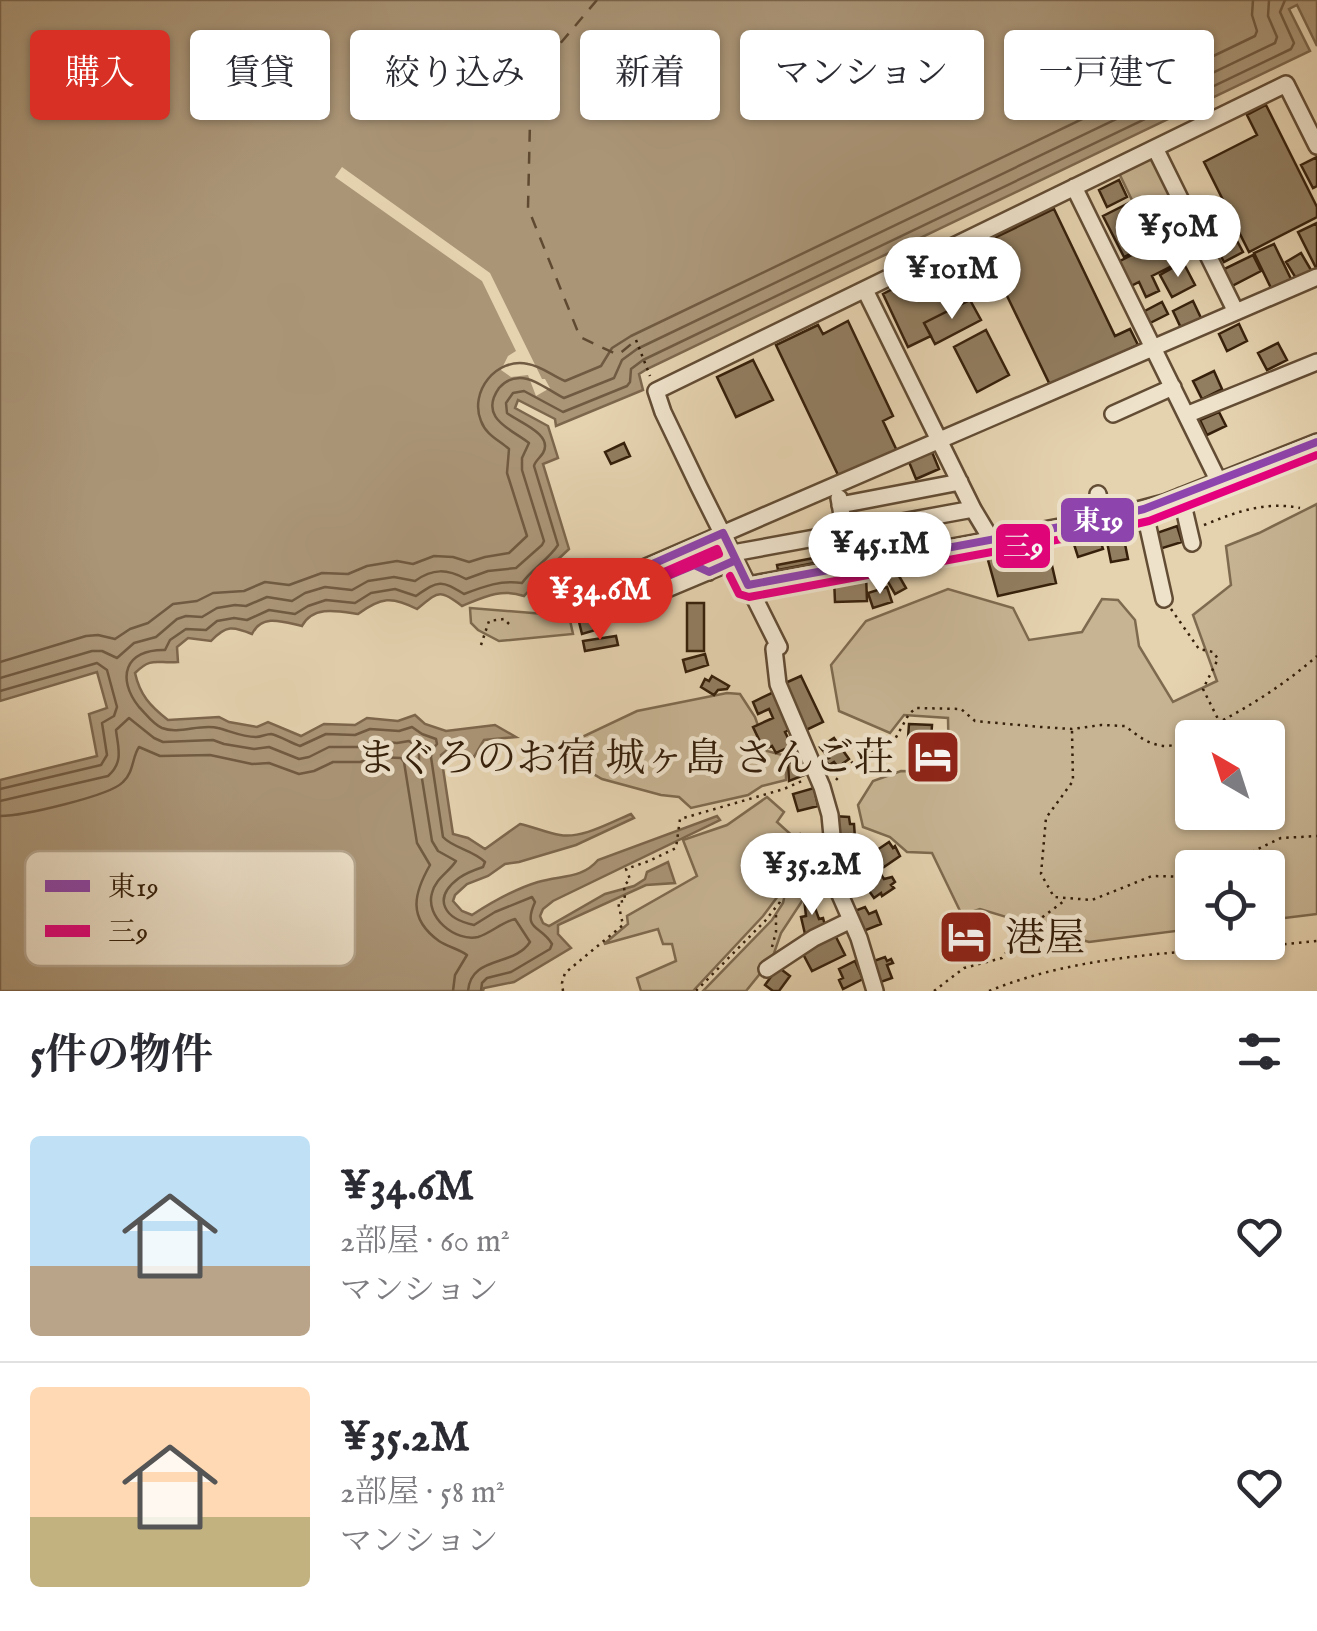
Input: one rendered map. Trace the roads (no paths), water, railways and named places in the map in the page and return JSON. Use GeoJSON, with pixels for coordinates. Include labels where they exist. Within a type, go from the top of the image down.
{"type":"FeatureCollection","features":[{"type":"Feature","properties":{"kind":"street"},"geometry":{"type":"LineString","coordinates":[[875,991],[859,938],[837,888],[830,815],[778,684],[774,649],[779,647],[656,390],[1286,84],[1317,146]]}},
{"type":"Feature","properties":{"kind":"street"},"geometry":{"type":"LineString","coordinates":[[1156,148],[1236,312]]}},
{"type":"Feature","properties":{"kind":"street"},"geometry":{"type":"LineString","coordinates":[[1074,187],[1219,482]]}},
{"type":"Feature","properties":{"kind":"street"},"geometry":{"type":"LineString","coordinates":[[973,509],[734,557],[656,594],[643,594],[616,580],[1317,276]]}},
{"type":"Feature","properties":{"kind":"street"},"geometry":{"type":"LineString","coordinates":[[865,290],[992,540]]}},
{"type":"Feature","properties":{"kind":"street"},"geometry":{"type":"LineString","coordinates":[[1186,415],[1317,362]]}},
{"type":"Feature","properties":{"kind":"street"},"geometry":{"type":"LineString","coordinates":[[1113,414],[1172,387]]}},
{"type":"Feature","properties":{"kind":"street"},"geometry":{"type":"LineString","coordinates":[[748,585],[1144,509],[1317,442]]}},
{"type":"Feature","properties":{"kind":"street"},"geometry":{"type":"LineString","coordinates":[[840,505],[960,482]]}},
{"type":"Feature","properties":{"kind":"street"},"geometry":{"type":"LineString","coordinates":[[836,484],[851,565]]}},
{"type":"Feature","properties":{"kind":"street"},"geometry":{"type":"LineString","coordinates":[[1098,494],[1103,519]]}},
{"type":"Feature","properties":{"kind":"street"},"geometry":{"type":"LineString","coordinates":[[1181,496],[1192,543]]}},
{"type":"Feature","properties":{"kind":"street"},"geometry":{"type":"LineString","coordinates":[[1144,509],[1164,599]]}},
{"type":"Feature","properties":{"kind":"street"},"geometry":{"type":"LineString","coordinates":[[774,965],[814,938],[851,920]]}},
{"type":"Feature","properties":{"kind":"water"},"geometry":{"type":"Polygon","coordinates":[[[0,0],[1317,0],[1317,46],[1297,5],[1289,9],[1310,51],[1214,97],[1214,30],[1004,30],[1004,120],[1166,120],[647,369],[639,374],[643,390],[556,426],[555,419],[518,400],[515,408],[548,426],[558,458],[543,464],[569,549],[524,596],[500,593],[462,606],[439,594],[417,609],[387,600],[358,614],[319,612],[302,626],[267,621],[252,634],[230,629],[211,641],[188,638],[177,647],[178,662],[151,663],[135,673],[147,700],[168,720],[219,717],[257,727],[268,722],[301,736],[324,724],[355,725],[367,718],[398,721],[415,715],[425,724],[446,731],[495,725],[516,737],[484,740],[474,757],[461,751],[441,755],[453,834],[485,849],[520,824],[569,836],[631,814],[634,818],[576,845],[505,864],[467,884],[453,901],[472,915],[521,888],[578,873],[598,860],[717,816],[720,820],[543,909],[540,916],[549,926],[605,894],[634,886],[645,879],[647,872],[668,862],[675,883],[646,885],[558,925],[558,934],[571,948],[514,982],[483,991],[0,991],[0,780],[97,756],[89,714],[107,708],[97,672],[0,701],[0,0]]]}},
{"type":"Feature","properties":{"kind":"place","name":"まぐろのお宿 城ヶ島 さんご荘"},"geometry":{"type":"Point","coordinates":[933,757]}},
{"type":"Feature","properties":{"kind":"place","name":"港屋"},"geometry":{"type":"Point","coordinates":[966,937]}}]}
